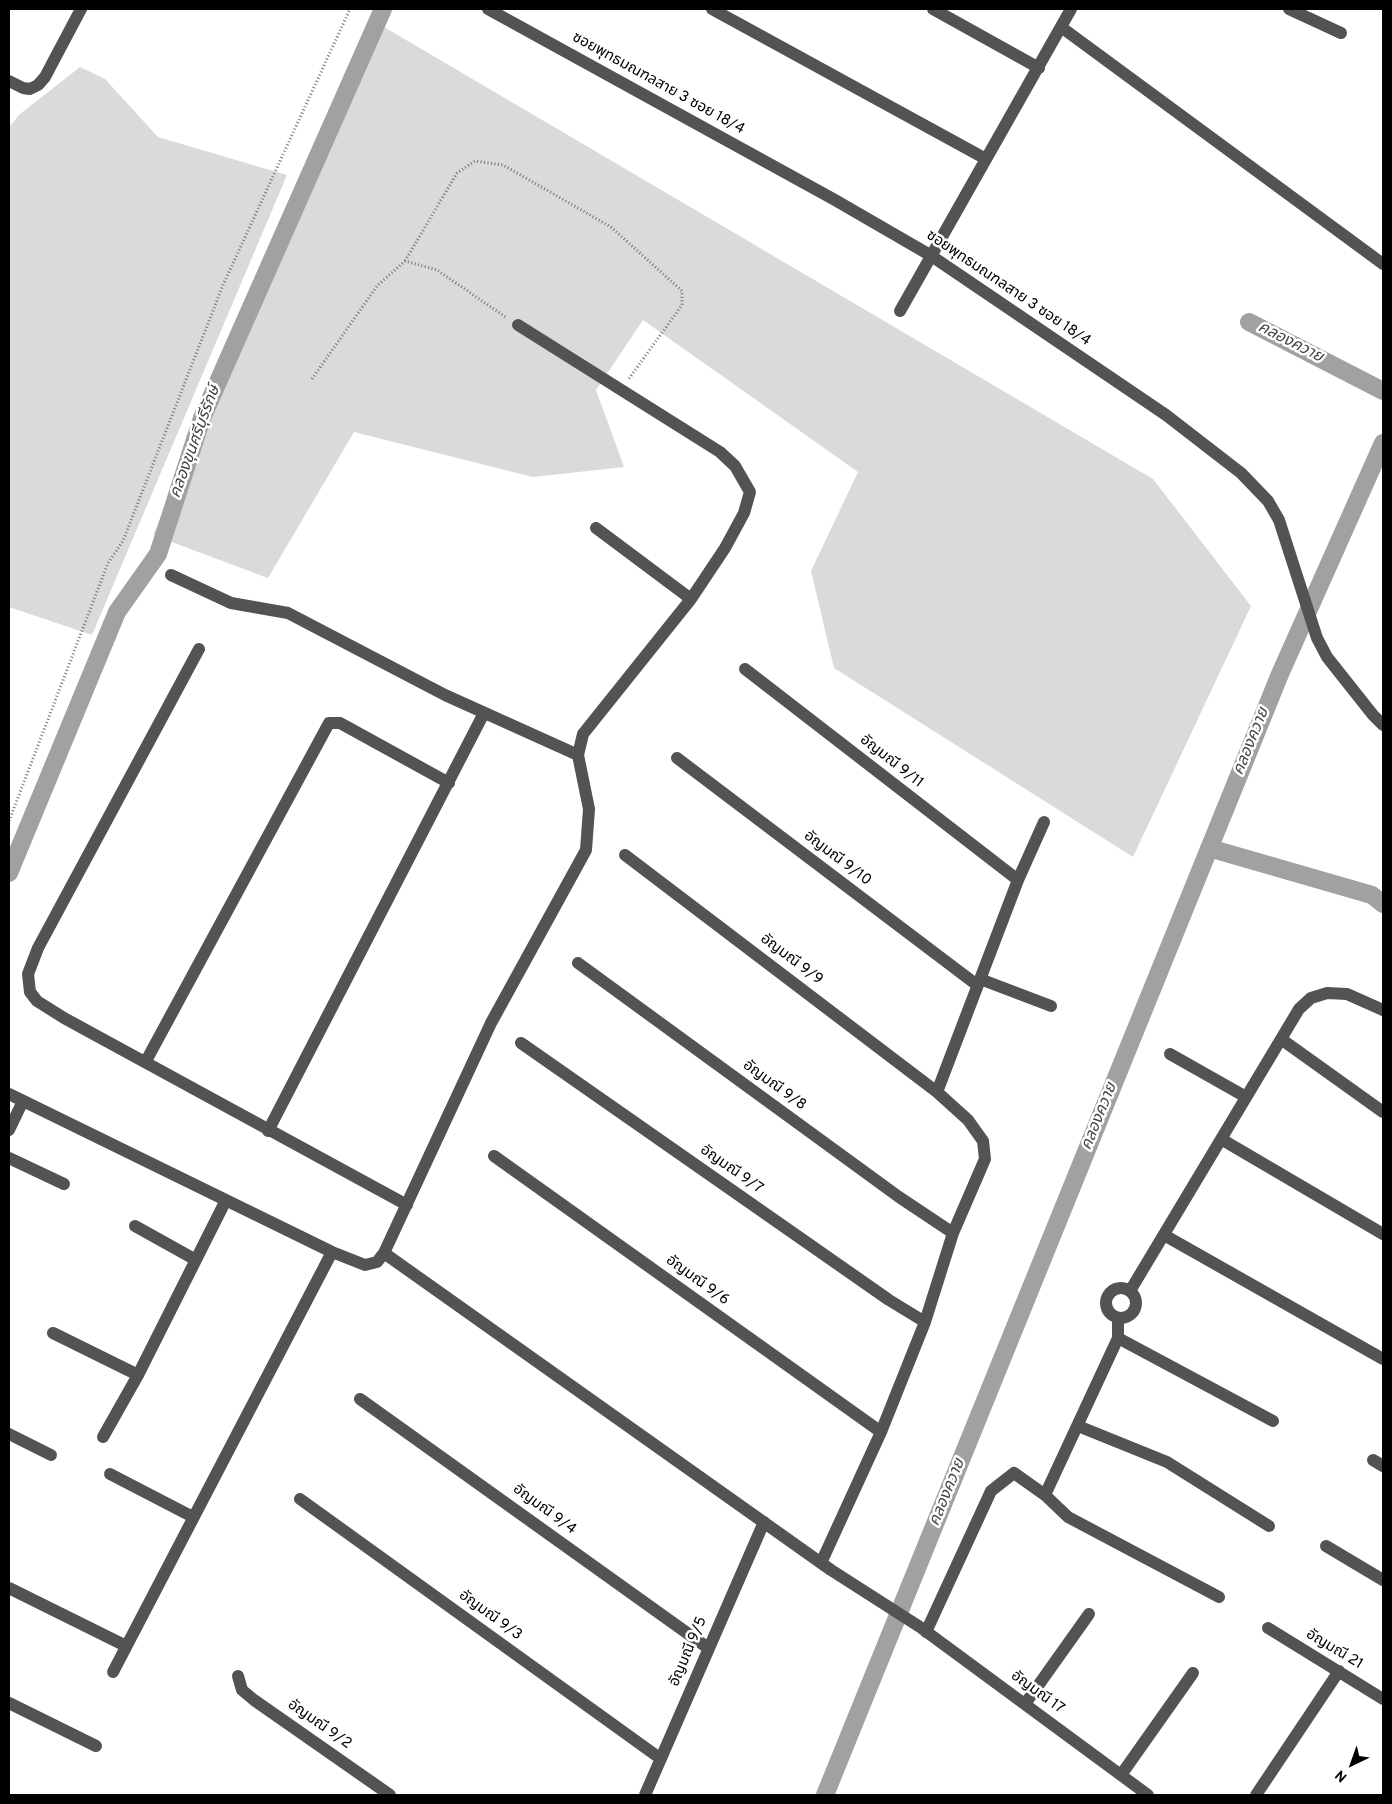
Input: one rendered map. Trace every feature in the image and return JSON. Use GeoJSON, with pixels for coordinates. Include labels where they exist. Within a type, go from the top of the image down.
{"type":"FeatureCollection","features":[{"type":"Feature","properties":{"kind":"street"},"geometry":{"type":"LineString","coordinates":[[9,81],[23,88],[30,89],[38,85],[45,77],[81,9]]}},
{"type":"Feature","properties":{"kind":"street","name":"ซอยพุทธมณฑลสาย 3 ซอย 18/4"},"geometry":{"type":"LineString","coordinates":[[489,9],[836,200],[930,255],[1166,415],[1241,473],[1268,501],[1279,520],[1317,638],[1327,658],[1383,725]]}},
{"type":"Feature","properties":{"kind":"street"},"geometry":{"type":"LineString","coordinates":[[712,9],[986,159]]}},
{"type":"Feature","properties":{"kind":"street"},"geometry":{"type":"LineString","coordinates":[[933,9],[1039,68]]}},
{"type":"Feature","properties":{"kind":"street"},"geometry":{"type":"LineString","coordinates":[[900,311],[1071,9]]}},
{"type":"Feature","properties":{"kind":"street"},"geometry":{"type":"LineString","coordinates":[[1289,9],[1341,33]]}},
{"type":"Feature","properties":{"kind":"street"},"geometry":{"type":"LineString","coordinates":[[1061,27],[1383,264]]}},
{"type":"Feature","properties":{"kind":"street"},"geometry":{"type":"LineString","coordinates":[[9,1094],[332,1252],[365,1265],[377,1262],[384,1253],[491,1023],[586,850],[589,809],[578,755],[583,734],[691,599],[725,548],[744,514],[750,492],[735,466],[720,452],[518,325]]}},
{"type":"Feature","properties":{"kind":"street"},"geometry":{"type":"LineString","coordinates":[[596,528],[691,599]]}},
{"type":"Feature","properties":{"kind":"street"},"geometry":{"type":"LineString","coordinates":[[170,575],[231,603],[288,613],[484,713],[578,755]]}},
{"type":"Feature","properties":{"kind":"street"},"geometry":{"type":"LineString","coordinates":[[199,649],[38,948],[28,974],[30,992],[37,1001],[268,1131],[407,1205]]}},
{"type":"Feature","properties":{"kind":"street","name":"อัญมณี 9/11"},"geometry":{"type":"LineString","coordinates":[[745,669],[1018,880]]}},
{"type":"Feature","properties":{"kind":"street"},"geometry":{"type":"LineString","coordinates":[[268,1131],[484,713]]}},
{"type":"Feature","properties":{"kind":"street"},"geometry":{"type":"LineString","coordinates":[[146,1061],[329,723],[340,723],[449,783]]}},
{"type":"Feature","properties":{"kind":"street","name":"อัญมณี 9/10"},"geometry":{"type":"LineString","coordinates":[[678,758],[979,982],[1051,1006]]}},
{"type":"Feature","properties":{"kind":"street"},"geometry":{"type":"LineString","coordinates":[[937,1092],[1018,880],[1044,822]]}},
{"type":"Feature","properties":{"kind":"street","name":"อัญมณี 9/9"},"geometry":{"type":"LineString","coordinates":[[626,854],[937,1092],[968,1120],[983,1141],[985,1159],[953,1232],[924,1322],[826,1567]]}},
{"type":"Feature","properties":{"kind":"street","name":"อัญมณี 9/8"},"geometry":{"type":"LineString","coordinates":[[578,963],[890,1191],[953,1232]]}},
{"type":"Feature","properties":{"kind":"street"},"geometry":{"type":"LineString","coordinates":[[1130,1292],[1299,1010],[1311,998],[1327,993],[1347,994],[1383,1010]]}},
{"type":"Feature","properties":{"kind":"street"},"geometry":{"type":"LineString","coordinates":[[1280,1039],[1383,1112]]}},
{"type":"Feature","properties":{"kind":"street","name":"อัญมณี 9/7"},"geometry":{"type":"LineString","coordinates":[[521,1043],[889,1300],[924,1322]]}},
{"type":"Feature","properties":{"kind":"street"},"geometry":{"type":"LineString","coordinates":[[1170,1054],[1246,1097]]}},
{"type":"Feature","properties":{"kind":"street"},"geometry":{"type":"LineString","coordinates":[[9,1130],[23,1101]]}},
{"type":"Feature","properties":{"kind":"street"},"geometry":{"type":"LineString","coordinates":[[1221,1139],[1383,1234]]}},
{"type":"Feature","properties":{"kind":"street","name":"อัญมณี 9/6"},"geometry":{"type":"LineString","coordinates":[[494,1156],[880,1432]]}},
{"type":"Feature","properties":{"kind":"street"},"geometry":{"type":"LineString","coordinates":[[9,1158],[64,1184]]}},
{"type":"Feature","properties":{"kind":"street"},"geometry":{"type":"LineString","coordinates":[[103,1437],[138,1375],[226,1200]]}},
{"type":"Feature","properties":{"kind":"street"},"geometry":{"type":"LineString","coordinates":[[135,1226],[196,1260]]}},
{"type":"Feature","properties":{"kind":"street"},"geometry":{"type":"LineString","coordinates":[[1164,1235],[1383,1359]]}},
{"type":"Feature","properties":{"kind":"street"},"geometry":{"type":"LineString","coordinates":[[113,1672],[332,1252]]}},
{"type":"Feature","properties":{"kind":"street","name":"อัญมณี 17"},"geometry":{"type":"LineString","coordinates":[[384,1253],[826,1567],[926,1632],[1148,1795]]}},
{"type":"Feature","properties":{"kind":"street"},"geometry":{"type":"LineString","coordinates":[[1116,1289],[1130,1292],[1135,1299],[1135,1309],[1128,1316],[1118,1318],[1106,1309],[1106,1298],[1116,1289]]}},
{"type":"Feature","properties":{"kind":"street"},"geometry":{"type":"LineString","coordinates":[[1045,1495],[1118,1338],[1118,1318]]}},
{"type":"Feature","properties":{"kind":"street"},"geometry":{"type":"LineString","coordinates":[[53,1333],[138,1375]]}},
{"type":"Feature","properties":{"kind":"street"},"geometry":{"type":"LineString","coordinates":[[1118,1338],[1273,1421]]}},
{"type":"Feature","properties":{"kind":"street","name":"อัญมณี 9/4"},"geometry":{"type":"LineString","coordinates":[[360,1399],[708,1648]]}},
{"type":"Feature","properties":{"kind":"street"},"geometry":{"type":"LineString","coordinates":[[1078,1426],[1167,1462],[1269,1526]]}},
{"type":"Feature","properties":{"kind":"street"},"geometry":{"type":"LineString","coordinates":[[9,1434],[51,1455]]}},
{"type":"Feature","properties":{"kind":"street"},"geometry":{"type":"LineString","coordinates":[[926,1632],[991,1491],[1014,1473],[1045,1495],[1068,1517],[1219,1597]]}},
{"type":"Feature","properties":{"kind":"street"},"geometry":{"type":"LineString","coordinates":[[110,1474],[193,1517]]}},
{"type":"Feature","properties":{"kind":"street","name":"อัญมณี 9/3"},"geometry":{"type":"LineString","coordinates":[[300,1499],[661,1759]]}},
{"type":"Feature","properties":{"kind":"street","name":"อัญมณี 9/5"},"geometry":{"type":"LineString","coordinates":[[644,1795],[764,1522]]}},
{"type":"Feature","properties":{"kind":"street"},"geometry":{"type":"LineString","coordinates":[[1326,1546],[1383,1580]]}},
{"type":"Feature","properties":{"kind":"street"},"geometry":{"type":"LineString","coordinates":[[9,1588],[126,1646]]}},
{"type":"Feature","properties":{"kind":"street"},"geometry":{"type":"LineString","coordinates":[[1025,1704],[1089,1614]]}},
{"type":"Feature","properties":{"kind":"street","name":"อัญมณี 21"},"geometry":{"type":"LineString","coordinates":[[1268,1628],[1383,1699]]}},
{"type":"Feature","properties":{"kind":"street"},"geometry":{"type":"LineString","coordinates":[[1256,1795],[1339,1671]]}},
{"type":"Feature","properties":{"kind":"street"},"geometry":{"type":"LineString","coordinates":[[1121,1775],[1193,1673]]}},
{"type":"Feature","properties":{"kind":"street","name":"อัญมณี 9/2"},"geometry":{"type":"LineString","coordinates":[[238,1676],[242,1690],[254,1700],[390,1795]]}},
{"type":"Feature","properties":{"kind":"street"},"geometry":{"type":"LineString","coordinates":[[9,1703],[96,1746]]}},
{"type":"Feature","properties":{"kind":"path"},"geometry":{"type":"LineString","coordinates":[[9,821],[108,563],[123,542],[223,285],[350,9]]}},
{"type":"Feature","properties":{"kind":"path"},"geometry":{"type":"LineString","coordinates":[[312,379],[376,286],[405,261],[457,173],[475,160],[503,165],[612,228],[682,291],[682,305],[620,390]]}},
{"type":"Feature","properties":{"kind":"path"},"geometry":{"type":"LineString","coordinates":[[405,261],[437,270],[518,325]]}},
{"type":"Feature","properties":{"kind":"shaded area"},"geometry":{"type":"Polygon","coordinates":[[[384,27],[1153,479],[1251,606],[1133,857],[834,668],[811,571],[858,472],[643,320],[596,390],[624,467],[533,477],[354,432],[268,578],[153,535],[384,27]]]}},
{"type":"Feature","properties":{"kind":"shaded area"},"geometry":{"type":"Polygon","coordinates":[[[80,67],[105,79],[158,137],[287,175],[92,635],[9,607],[9,127],[20,114],[80,67]]]}},
{"type":"Feature","properties":{"kind":"waterway","name":"คลองขุนศรีบุรีรักษ์"},"geometry":{"type":"LineString","coordinates":[[9,873],[117,612],[158,554],[202,418],[383,9]]}},
{"type":"Feature","properties":{"kind":"waterway","name":"คลองควาย"},"geometry":{"type":"LineString","coordinates":[[1249,322],[1383,391]]}},
{"type":"Feature","properties":{"kind":"waterway","name":"คลองควาย"},"geometry":{"type":"LineString","coordinates":[[825,1795],[1280,674],[1383,443]]}},
{"type":"Feature","properties":{"kind":"waterway"},"geometry":{"type":"LineString","coordinates":[[1209,848],[1372,895],[1383,904]]}}]}
